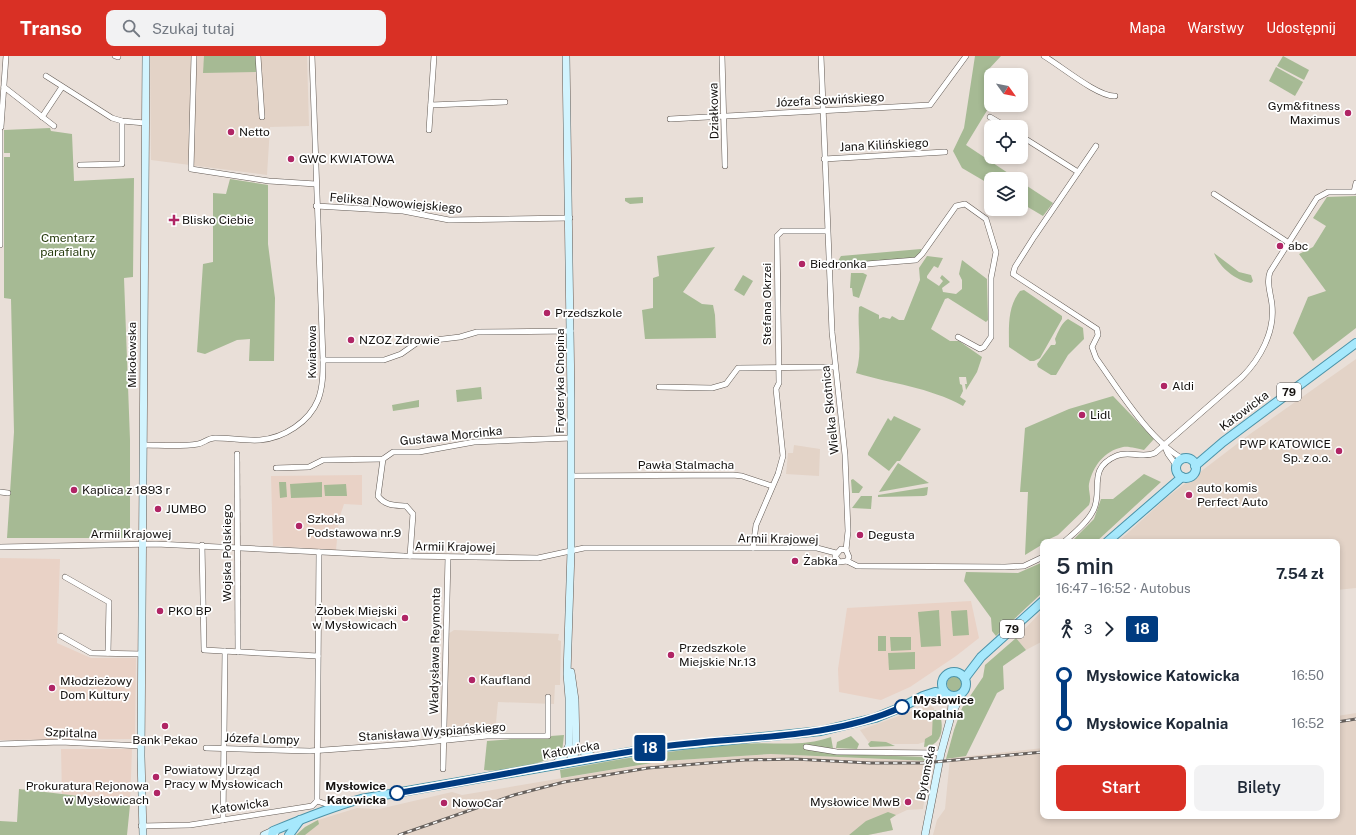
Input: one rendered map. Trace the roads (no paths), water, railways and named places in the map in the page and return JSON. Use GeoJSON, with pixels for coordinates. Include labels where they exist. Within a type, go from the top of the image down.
{"type":"FeatureCollection","features":[{"type":"Feature","properties":{"kind":"main road","name":"Katowicka"},"geometry":{"type":"LineString","coordinates":[[1189,461],[1223,442],[1356,343]]}},
{"type":"Feature","properties":{"kind":"main road","name":"79"},"geometry":{"type":"LineString","coordinates":[[1110,539],[1145,508],[1178,471],[1189,461],[1195,471],[1187,478],[1178,471]]}},
{"type":"Feature","properties":{"kind":"main road","name":"79"},"geometry":{"type":"LineString","coordinates":[[942,682],[946,675],[958,672],[981,657],[1040,604]]}},
{"type":"Feature","properties":{"kind":"main road","name":"79"},"geometry":{"type":"LineString","coordinates":[[946,694],[954,696],[961,694],[966,688],[965,678],[981,657]]}},
{"type":"Feature","properties":{"kind":"main road"},"geometry":{"type":"LineString","coordinates":[[958,672],[965,678]]}},
{"type":"Feature","properties":{"kind":"main road","name":"Katowicka"},"geometry":{"type":"LineString","coordinates":[[923,696],[933,687],[942,682]]}},
{"type":"Feature","properties":{"kind":"main road"},"geometry":{"type":"LineString","coordinates":[[942,682],[946,694]]}},
{"type":"Feature","properties":{"kind":"main road","name":"Katowicka"},"geometry":{"type":"LineString","coordinates":[[274,834],[301,819],[338,805],[373,797],[594,757],[687,744],[822,731],[875,718],[902,707],[923,696],[938,692],[946,694]]}},
{"type":"Feature","properties":{"kind":"main road"},"geometry":{"type":"LineString","coordinates":[[289,835],[301,819]]}},
{"type":"Feature","properties":{"kind":"street"},"geometry":{"type":"LineString","coordinates":[[0,127],[4,88],[3,66],[6,56]]}},
{"type":"Feature","properties":{"kind":"street","name":"Mikołowska"},"geometry":{"type":"LineString","coordinates":[[143,835],[141,746],[146,56]]}},
{"type":"Feature","properties":{"kind":"street"},"geometry":{"type":"LineString","coordinates":[[194,56],[191,169],[269,182],[316,184]]}},
{"type":"Feature","properties":{"kind":"street"},"geometry":{"type":"LineString","coordinates":[[258,56],[262,117]]}},
{"type":"Feature","properties":{"kind":"street","name":"Kwiatowa"},"geometry":{"type":"LineString","coordinates":[[143,445],[196,444],[214,438],[262,440],[287,432],[307,416],[318,400],[322,383],[323,360],[316,206],[312,56]]}},
{"type":"Feature","properties":{"kind":"street"},"geometry":{"type":"LineString","coordinates":[[429,130],[434,56]]}},
{"type":"Feature","properties":{"kind":"street","name":"Fryderyka Chopina"},"geometry":{"type":"LineString","coordinates":[[566,56],[571,332],[571,551],[567,674],[572,761]]}},
{"type":"Feature","properties":{"kind":"street","name":"Działkowa"},"geometry":{"type":"LineString","coordinates":[[722,56],[725,166]]}},
{"type":"Feature","properties":{"kind":"street","name":"Wielka Skotnica"},"geometry":{"type":"LineString","coordinates":[[821,56],[827,231],[835,367],[845,455],[848,531],[846,550]]}},
{"type":"Feature","properties":{"kind":"street","name":"Józefa Sowińskiego"},"geometry":{"type":"LineString","coordinates":[[670,119],[930,105],[966,56]]}},
{"type":"Feature","properties":{"kind":"street"},"geometry":{"type":"LineString","coordinates":[[1044,56],[1097,91],[1110,96],[1115,96]]}},
{"type":"Feature","properties":{"kind":"street"},"geometry":{"type":"LineString","coordinates":[[46,76],[112,118],[122,122],[145,122]]}},
{"type":"Feature","properties":{"kind":"street"},"geometry":{"type":"LineString","coordinates":[[42,117],[62,87]]}},
{"type":"Feature","properties":{"kind":"street"},"geometry":{"type":"LineString","coordinates":[[4,88],[54,126]]}},
{"type":"Feature","properties":{"kind":"street"},"geometry":{"type":"LineString","coordinates":[[431,105],[504,102]]}},
{"type":"Feature","properties":{"kind":"street"},"geometry":{"type":"LineString","coordinates":[[990,117],[995,120]]}},
{"type":"Feature","properties":{"kind":"street"},"geometry":{"type":"LineString","coordinates":[[80,164],[122,164],[122,122]]}},
{"type":"Feature","properties":{"kind":"street"},"geometry":{"type":"LineString","coordinates":[[0,131],[0,245]]}},
{"type":"Feature","properties":{"kind":"street"},"geometry":{"type":"LineString","coordinates":[[1028,140],[1078,172]]}},
{"type":"Feature","properties":{"kind":"street"},"geometry":{"type":"LineString","coordinates":[[1096,146],[1015,267],[1013,274],[1097,330],[1098,335],[1092,347],[1093,353],[1130,406],[1164,445],[1189,461]]}},
{"type":"Feature","properties":{"kind":"street","name":"Jana Kilińskiego"},"geometry":{"type":"LineString","coordinates":[[824,159],[945,152]]}},
{"type":"Feature","properties":{"kind":"street"},"geometry":{"type":"LineString","coordinates":[[1067,539],[1093,513],[1096,502],[1097,477],[1105,463],[1122,454],[1149,456],[1164,445],[1242,377],[1254,364],[1263,349],[1272,318],[1268,277],[1318,198],[1328,192],[1354,192],[1356,183]]}},
{"type":"Feature","properties":{"kind":"street"},"geometry":{"type":"LineString","coordinates":[[1214,194],[1289,243]]}},
{"type":"Feature","properties":{"kind":"street"},"geometry":{"type":"LineString","coordinates":[[829,267],[916,260],[922,254],[956,206],[965,204],[986,219],[996,252],[991,278],[991,337],[980,350],[958,337]]}},
{"type":"Feature","properties":{"kind":"street","name":"Feliksa Nowowiejskiego"},"geometry":{"type":"LineString","coordinates":[[316,206],[403,211],[454,220],[570,218]]}},
{"type":"Feature","properties":{"kind":"street","name":"Stefana Okrzei"},"geometry":{"type":"LineString","coordinates":[[778,367],[778,236],[782,230],[827,231]]}},
{"type":"Feature","properties":{"kind":"street"},"geometry":{"type":"LineString","coordinates":[[323,360],[384,360],[398,356],[418,342],[460,337],[477,332],[571,332]]}},
{"type":"Feature","properties":{"kind":"street"},"geometry":{"type":"LineString","coordinates":[[753,548],[756,526],[778,474],[783,456],[776,389],[778,383],[778,367]]}},
{"type":"Feature","properties":{"kind":"street"},"geometry":{"type":"LineString","coordinates":[[659,387],[712,388],[726,384],[738,368],[835,367]]}},
{"type":"Feature","properties":{"kind":"street","name":"Gustawa Morcinka"},"geometry":{"type":"LineString","coordinates":[[276,468],[309,467],[323,460],[383,459],[394,452],[419,452],[474,442],[571,438]]}},
{"type":"Feature","properties":{"kind":"street"},"geometry":{"type":"LineString","coordinates":[[1164,445],[1178,471]]}},
{"type":"Feature","properties":{"kind":"street","name":"Wojska Polskiego"},"geometry":{"type":"LineString","coordinates":[[237,454],[238,652]]}},
{"type":"Feature","properties":{"kind":"street"},"geometry":{"type":"LineString","coordinates":[[383,459],[378,496],[383,502],[406,506],[413,514],[410,556]]}},
{"type":"Feature","properties":{"kind":"street","name":"Pawła Stalmacha"},"geometry":{"type":"LineString","coordinates":[[571,476],[733,475],[742,476],[772,486]]}},
{"type":"Feature","properties":{"kind":"street"},"geometry":{"type":"LineString","coordinates":[[0,492],[8,493]]}},
{"type":"Feature","properties":{"kind":"street","name":"Armii Krajowej"},"geometry":{"type":"LineString","coordinates":[[0,547],[142,544],[237,547],[410,556],[538,558],[584,548],[817,548],[836,553]]}},
{"type":"Feature","properties":{"kind":"street","name":"Wojska Polskiego"},"geometry":{"type":"LineString","coordinates":[[202,546],[204,650],[318,656]]}},
{"type":"Feature","properties":{"kind":"street"},"geometry":{"type":"LineString","coordinates":[[847,561],[849,557],[846,550],[841,549],[836,553],[836,558],[839,562],[847,561],[857,566],[1001,568],[1024,566],[1040,558]]}},
{"type":"Feature","properties":{"kind":"street"},"geometry":{"type":"LineString","coordinates":[[317,801],[319,552]]}},
{"type":"Feature","properties":{"kind":"street","name":"Władysława Reymonta"},"geometry":{"type":"LineString","coordinates":[[443,769],[448,557]]}},
{"type":"Feature","properties":{"kind":"street"},"geometry":{"type":"LineString","coordinates":[[65,577],[109,602],[108,653]]}},
{"type":"Feature","properties":{"kind":"street"},"geometry":{"type":"LineString","coordinates":[[61,636],[91,653],[142,654]]}},
{"type":"Feature","properties":{"kind":"street"},"geometry":{"type":"LineString","coordinates":[[223,820],[225,651]]}},
{"type":"Feature","properties":{"kind":"street","name":"Fryderyka Chopina"},"geometry":{"type":"LineString","coordinates":[[568,658],[574,687],[575,709],[572,747]]}},
{"type":"Feature","properties":{"kind":"street","name":"Fryderyka Chopina"},"geometry":{"type":"LineString","coordinates":[[569,698],[574,687]]}},
{"type":"Feature","properties":{"kind":"street","name":"Bytomska"},"geometry":{"type":"LineString","coordinates":[[946,694],[952,703],[951,716]]}},
{"type":"Feature","properties":{"kind":"street","name":"Bytomska"},"geometry":{"type":"LineString","coordinates":[[925,835],[941,753],[951,716],[961,694]]}},
{"type":"Feature","properties":{"kind":"street","name":"Stanisława Wyspiańskiego"},"geometry":{"type":"LineString","coordinates":[[317,750],[443,741],[487,736],[548,736],[548,697]]}},
{"type":"Feature","properties":{"kind":"street","name":"Fryderyka Chopina"},"geometry":{"type":"LineString","coordinates":[[569,698],[575,709]]}},
{"type":"Feature","properties":{"kind":"street","name":"Szpitalna"},"geometry":{"type":"LineString","coordinates":[[0,744],[61,742],[141,746]]}},
{"type":"Feature","properties":{"kind":"street","name":"Józefa Lompy"},"geometry":{"type":"LineString","coordinates":[[206,748],[221,747],[224,749],[317,750]]}},
{"type":"Feature","properties":{"kind":"street"},"geometry":{"type":"LineString","coordinates":[[554,765],[564,757],[572,747],[594,757]]}},
{"type":"Feature","properties":{"kind":"street"},"geometry":{"type":"LineString","coordinates":[[806,747],[837,752],[941,753]]}},
{"type":"Feature","properties":{"kind":"street","name":"Katowicka"},"geometry":{"type":"LineString","coordinates":[[142,826],[190,825],[312,806],[317,801],[326,804],[338,805]]}},
{"type":"Feature","properties":{"kind":"street"},"geometry":{"type":"LineString","coordinates":[[264,835],[274,834]]}},
{"type":"Feature","properties":{"kind":"railway"},"geometry":{"type":"LineString","coordinates":[[1340,722],[1356,719]]}},
{"type":"Feature","properties":{"kind":"railway"},"geometry":{"type":"LineString","coordinates":[[399,835],[514,795],[564,782],[648,768],[744,760],[794,759],[870,763],[923,763],[1040,752]]}},
{"type":"Feature","properties":{"kind":"place","name":"Gym&fitness Maximus"},"geometry":{"type":"Point","coordinates":[1348,113]}},
{"type":"Feature","properties":{"kind":"place","name":"Netto"},"geometry":{"type":"Point","coordinates":[231,132]}},
{"type":"Feature","properties":{"kind":"place","name":"GWC KWIATOWA"},"geometry":{"type":"Point","coordinates":[291,159]}},
{"type":"Feature","properties":{"kind":"place","name":"Blisko Ciebie"},"geometry":{"type":"Point","coordinates":[174,220]}},
{"type":"Feature","properties":{"kind":"place","name":"abc"},"geometry":{"type":"Point","coordinates":[1280,246]}},
{"type":"Feature","properties":{"kind":"place","name":"Biedronka"},"geometry":{"type":"Point","coordinates":[802,264]}},
{"type":"Feature","properties":{"kind":"place","name":"Przedszkole"},"geometry":{"type":"Point","coordinates":[547,313]}},
{"type":"Feature","properties":{"kind":"place","name":"NZOZ Zdrowie"},"geometry":{"type":"Point","coordinates":[351,340]}},
{"type":"Feature","properties":{"kind":"place","name":"Aldi"},"geometry":{"type":"Point","coordinates":[1164,386]}},
{"type":"Feature","properties":{"kind":"place","name":"Lidl"},"geometry":{"type":"Point","coordinates":[1082,415]}},
{"type":"Feature","properties":{"kind":"place","name":"PWP KATOWICE Sp. z o.o."},"geometry":{"type":"Point","coordinates":[1339,451]}},
{"type":"Feature","properties":{"kind":"place","name":"Kaplica z 1893 r"},"geometry":{"type":"Point","coordinates":[74,490]}},
{"type":"Feature","properties":{"kind":"place","name":"auto komis Perfect Auto"},"geometry":{"type":"Point","coordinates":[1189,495]}},
{"type":"Feature","properties":{"kind":"place","name":"JUMBO"},"geometry":{"type":"Point","coordinates":[158,509]}},
{"type":"Feature","properties":{"kind":"place","name":"Szkoła Podstawowa nr.9"},"geometry":{"type":"Point","coordinates":[299,526]}},
{"type":"Feature","properties":{"kind":"place","name":"Degusta"},"geometry":{"type":"Point","coordinates":[860,535]}},
{"type":"Feature","properties":{"kind":"place","name":"Żabka"},"geometry":{"type":"Point","coordinates":[795,561]}},
{"type":"Feature","properties":{"kind":"place","name":"PKO BP"},"geometry":{"type":"Point","coordinates":[160,611]}},
{"type":"Feature","properties":{"kind":"place","name":"Żłobek Miejski w Mysłowicach"},"geometry":{"type":"Point","coordinates":[405,618]}},
{"type":"Feature","properties":{"kind":"place","name":"Przedszkole Miejskie Nr.13"},"geometry":{"type":"Point","coordinates":[671,655]}},
{"type":"Feature","properties":{"kind":"place","name":"Kaufland"},"geometry":{"type":"Point","coordinates":[472,680]}},
{"type":"Feature","properties":{"kind":"place","name":"Młodzieżowy Dom Kultury"},"geometry":{"type":"Point","coordinates":[52,688]}},
{"type":"Feature","properties":{"kind":"place","name":"Mysłowice Kopalnia"},"geometry":{"type":"Point","coordinates":[902,707]}},
{"type":"Feature","properties":{"kind":"place","name":"Bank Pekao"},"geometry":{"type":"Point","coordinates":[165,726]}},
{"type":"Feature","properties":{"kind":"place","name":"Powiatowy Urząd Pracy w Mysłowicach"},"geometry":{"type":"Point","coordinates":[156,777]}},
{"type":"Feature","properties":{"kind":"place","name":"Prokuratura Rejonowa w Mysłowicach"},"geometry":{"type":"Point","coordinates":[157,793]}},
{"type":"Feature","properties":{"kind":"place","name":"Mysłowice Katowicka"},"geometry":{"type":"Point","coordinates":[397,793]}},
{"type":"Feature","properties":{"kind":"place","name":"Mysłowice MwB"},"geometry":{"type":"Point","coordinates":[908,802]}},
{"type":"Feature","properties":{"kind":"place","name":"NowoCar"},"geometry":{"type":"Point","coordinates":[444,803]}},
{"type":"Feature","properties":{"kind":"park label","name":"Cmentarz parafialny"},"geometry":{"type":"Point","coordinates":[68,245]}}]}
